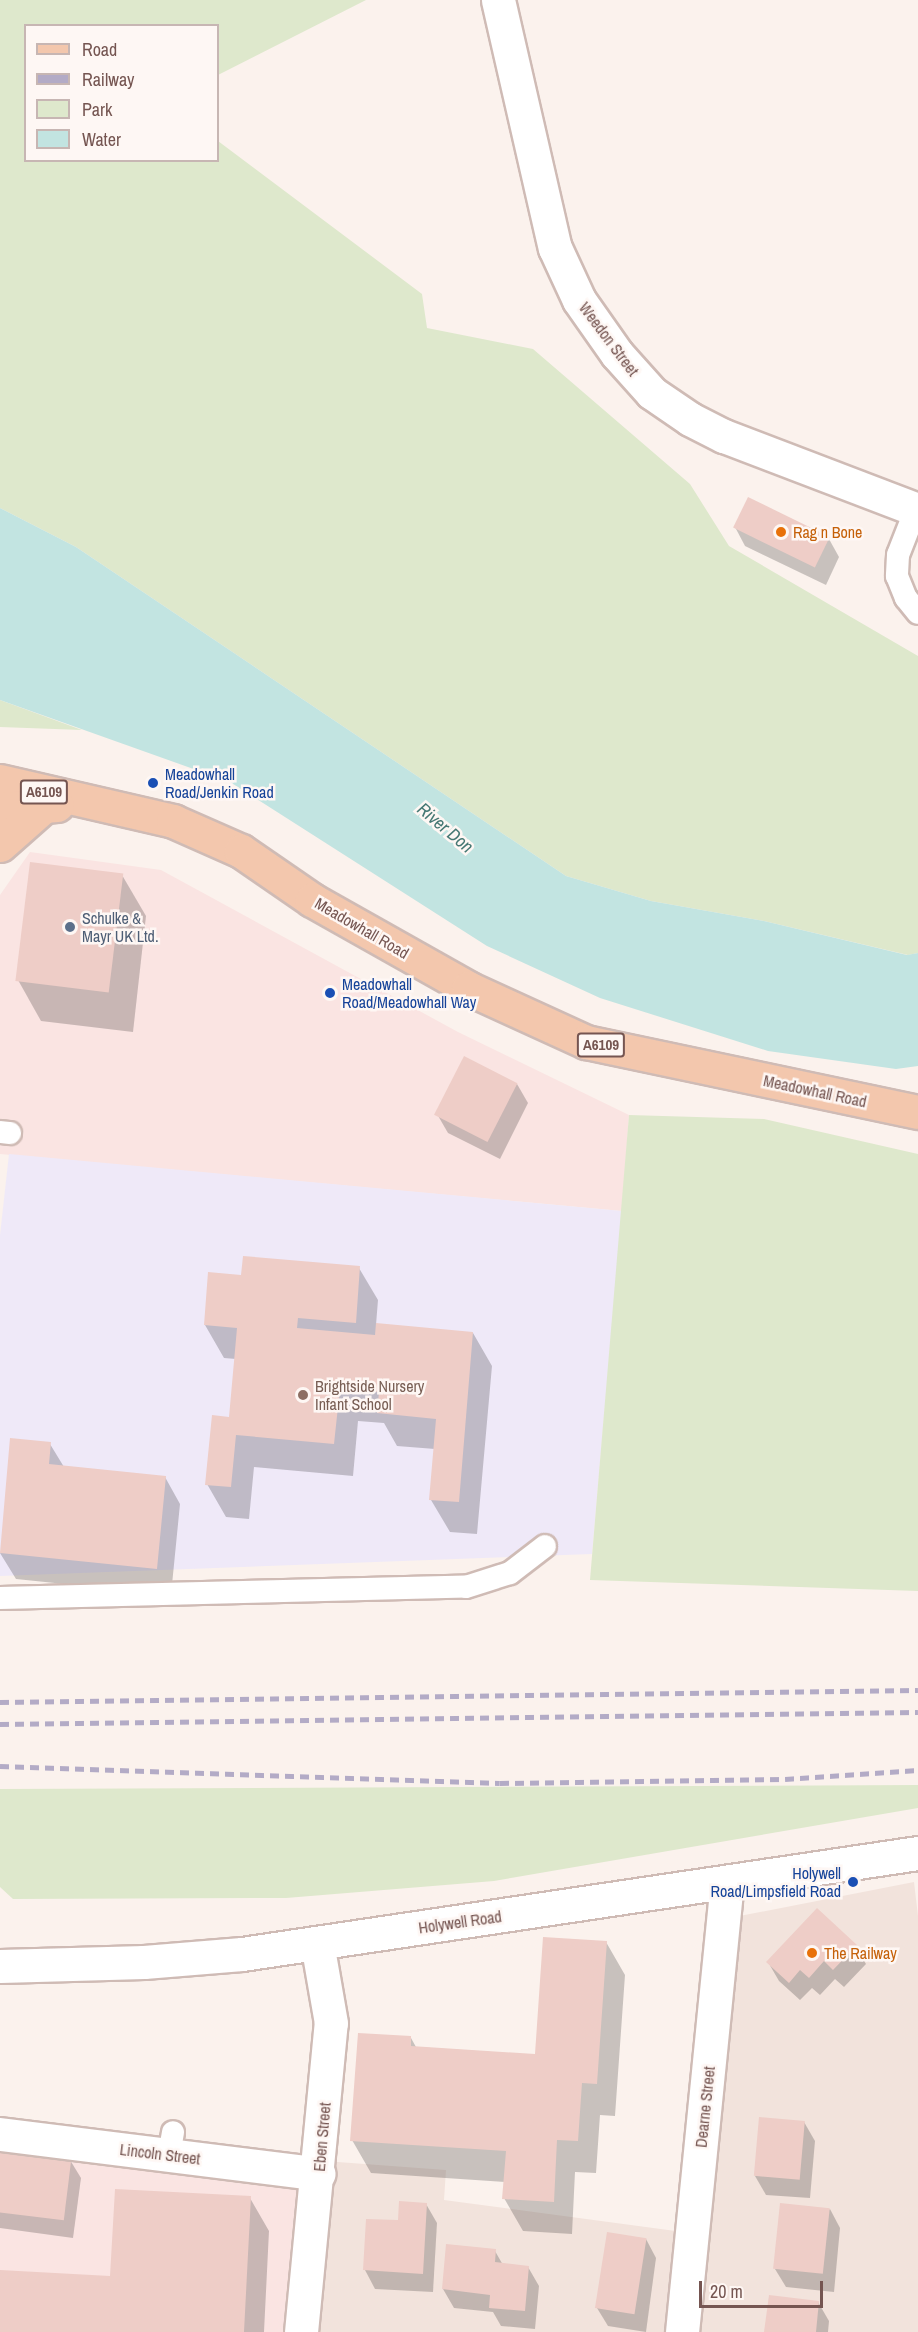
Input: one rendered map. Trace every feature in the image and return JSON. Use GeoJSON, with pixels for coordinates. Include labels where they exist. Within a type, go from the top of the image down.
{"type":"FeatureCollection","features":[{"type":"Feature","properties":{"kind":"main road","name":"Meadowhall Road"},"geometry":{"type":"LineString","coordinates":[[0,781],[173,821],[241,851],[312,900],[468,988],[586,1042],[918,1112]]}},
{"type":"Feature","properties":{"kind":"main road","name":"Meadowhall Road"},"geometry":{"type":"LineString","coordinates":[[0,809],[89,803]]}},
{"type":"Feature","properties":{"kind":"main road"},"geometry":{"type":"LineString","coordinates":[[0,845],[44,806]]}},
{"type":"Feature","properties":{"kind":"street","name":"Weedon Street"},"geometry":{"type":"LineString","coordinates":[[498,0],[555,248],[579,300],[617,354],[652,393],[690,419],[724,436],[917,510]]}},
{"type":"Feature","properties":{"kind":"street","name":"Holywell Road"},"geometry":{"type":"LineString","coordinates":[[0,1966],[144,1962],[317,1943],[918,1853]]}},
{"type":"Feature","properties":{"kind":"street","name":"Dearne Street"},"geometry":{"type":"LineString","coordinates":[[682,2332],[728,1883]]}},
{"type":"Feature","properties":{"kind":"street","name":"Eben Street"},"geometry":{"type":"LineString","coordinates":[[301,2332],[319,2174],[331,2023],[317,1943]]}},
{"type":"Feature","properties":{"kind":"street","name":"Lincoln Street"},"geometry":{"type":"LineString","coordinates":[[0,2134],[171,2143],[319,2174]]}},
{"type":"Feature","properties":{"kind":"lane"},"geometry":{"type":"LineString","coordinates":[[917,510],[898,555],[897,576],[906,598],[918,613]]}},
{"type":"Feature","properties":{"kind":"lane"},"geometry":{"type":"LineString","coordinates":[[0,1598],[466,1587],[510,1573],[545,1546]]}},
{"type":"Feature","properties":{"kind":"shaded area"},"geometry":{"type":"Polygon","coordinates":[[[30,852],[161,870],[458,1032],[629,1115],[622,1211],[0,1154],[0,895],[30,852]]]}},
{"type":"Feature","properties":{"kind":"shaded area","name":"Brightside Nursery Infant School"},"geometry":{"type":"Polygon","coordinates":[[[9,1154],[622,1211],[592,1554],[0,1576],[0,1235],[9,1154]]]}},
{"type":"Feature","properties":{"kind":"shaded area"},"geometry":{"type":"Polygon","coordinates":[[[914,1882],[918,1916],[918,2332],[311,2332],[324,2161],[446,2170],[444,2200],[683,2232],[714,1921],[914,1882]]]}},
{"type":"Feature","properties":{"kind":"shaded area"},"geometry":{"type":"Polygon","coordinates":[[[0,2121],[324,2161],[311,2332],[0,2332],[0,2121]]]}},
{"type":"Feature","properties":{"kind":"green space"},"geometry":{"type":"Polygon","coordinates":[[[0,0],[366,0],[219,74],[219,24],[24,24],[24,162],[219,162],[219,142],[422,294],[427,328],[533,349],[690,484],[729,546],[918,656],[918,953],[908,955],[764,921],[651,901],[566,876],[76,547],[0,508],[0,0]]]}},
{"type":"Feature","properties":{"kind":"green space"},"geometry":{"type":"Polygon","coordinates":[[[0,700],[82,730],[0,727],[0,700]]]}},
{"type":"Feature","properties":{"kind":"green space"},"geometry":{"type":"Polygon","coordinates":[[[629,1115],[764,1119],[918,1154],[918,1591],[590,1580],[629,1115]]]}},
{"type":"Feature","properties":{"kind":"green space"},"geometry":{"type":"Polygon","coordinates":[[[918,1785],[918,1808],[494,1881],[286,1898],[13,1899],[0,1887],[0,1789],[918,1785]]]}},
{"type":"Feature","properties":{"kind":"water","name":"River Don"},"geometry":{"type":"Polygon","coordinates":[[[0,508],[76,547],[566,876],[651,901],[764,921],[907,955],[918,953],[918,1066],[896,1069],[768,1051],[600,998],[487,946],[230,782],[0,700],[0,508]]]}},
{"type":"Feature","properties":{"kind":"building","name":"Rag n Bone"},"geometry":{"type":"Polygon","coordinates":[[[748,497],[830,537],[815,567],[733,528],[748,497]]]}},
{"type":"Feature","properties":{"kind":"building","name":"Schulke & Mayr UK Ltd."},"geometry":{"type":"Polygon","coordinates":[[[30,862],[123,873],[109,993],[15,981],[30,862]]]}},
{"type":"Feature","properties":{"kind":"building"},"geometry":{"type":"Polygon","coordinates":[[[464,1056],[517,1083],[487,1142],[434,1115],[464,1056]]]}},
{"type":"Feature","properties":{"kind":"building"},"geometry":{"type":"Polygon","coordinates":[[[243,1256],[360,1266],[356,1323],[298,1318],[297,1328],[375,1335],[376,1323],[473,1332],[459,1502],[429,1500],[436,1419],[377,1413],[379,1392],[340,1388],[334,1444],[236,1435],[231,1487],[205,1485],[212,1415],[229,1417],[237,1328],[204,1325],[208,1272],[241,1275],[243,1256]]]}},
{"type":"Feature","properties":{"kind":"building"},"geometry":{"type":"Polygon","coordinates":[[[10,1438],[51,1442],[49,1464],[166,1476],[157,1569],[0,1553],[10,1438]]]}},
{"type":"Feature","properties":{"kind":"building","name":"The Railway"},"geometry":{"type":"Polygon","coordinates":[[[817,1908],[857,1945],[833,1970],[824,1961],[809,1978],[800,1970],[789,1983],[766,1962],[817,1908]]]}},
{"type":"Feature","properties":{"kind":"building"},"geometry":{"type":"Polygon","coordinates":[[[543,1937],[607,1941],[597,2084],[582,2083],[578,2141],[557,2140],[554,2202],[502,2199],[506,2151],[350,2141],[358,2033],[411,2036],[411,2046],[535,2054],[543,1937]]]}},
{"type":"Feature","properties":{"kind":"building"},"geometry":{"type":"Polygon","coordinates":[[[759,2117],[805,2121],[800,2180],[754,2176],[759,2117]]]}},
{"type":"Feature","properties":{"kind":"building"},"geometry":{"type":"Polygon","coordinates":[[[0,2149],[71,2158],[64,2220],[0,2212],[0,2149]]]}},
{"type":"Feature","properties":{"kind":"building"},"geometry":{"type":"Polygon","coordinates":[[[115,2189],[251,2196],[244,2332],[0,2332],[0,2270],[110,2276],[115,2189]]]}},
{"type":"Feature","properties":{"kind":"building"},"geometry":{"type":"Polygon","coordinates":[[[399,2201],[427,2203],[423,2274],[363,2270],[366,2219],[398,2220],[399,2201]]]}},
{"type":"Feature","properties":{"kind":"building"},"geometry":{"type":"Polygon","coordinates":[[[780,2203],[830,2208],[823,2274],[773,2269],[780,2203]]]}},
{"type":"Feature","properties":{"kind":"building"},"geometry":{"type":"Polygon","coordinates":[[[607,2232],[647,2238],[634,2314],[595,2308],[607,2232]]]}},
{"type":"Feature","properties":{"kind":"building"},"geometry":{"type":"Polygon","coordinates":[[[446,2244],[496,2249],[495,2262],[529,2266],[525,2311],[489,2308],[490,2295],[442,2289],[446,2244]]]}},
{"type":"Feature","properties":{"kind":"building"},"geometry":{"type":"Polygon","coordinates":[[[769,2295],[819,2301],[816,2332],[764,2332],[769,2295]]]}},
{"type":"Feature","properties":{"kind":"railway"},"geometry":{"type":"LineString","coordinates":[[0,1702],[918,1690]]}},
{"type":"Feature","properties":{"kind":"railway"},"geometry":{"type":"LineString","coordinates":[[0,1724],[918,1712]]}},
{"type":"Feature","properties":{"kind":"railway"},"geometry":{"type":"LineString","coordinates":[[0,1766],[500,1783],[785,1779],[918,1770]]}},
{"type":"Feature","properties":{"kind":"place","name":"Rag n Bone"},"geometry":{"type":"Point","coordinates":[781,532]}},
{"type":"Feature","properties":{"kind":"place","name":"Meadowhall Road/Jenkin Road"},"geometry":{"type":"Point","coordinates":[153,783]}},
{"type":"Feature","properties":{"kind":"place","name":"Schulke & Mayr UK Ltd."},"geometry":{"type":"Point","coordinates":[70,927]}},
{"type":"Feature","properties":{"kind":"place","name":"Meadowhall Road/Meadowhall Way"},"geometry":{"type":"Point","coordinates":[330,993]}},
{"type":"Feature","properties":{"kind":"place","name":"Brightside Nursery Infant School"},"geometry":{"type":"Point","coordinates":[303,1395]}},
{"type":"Feature","properties":{"kind":"place","name":"Holywell Road/Limpsfield Road"},"geometry":{"type":"Point","coordinates":[853,1882]}},
{"type":"Feature","properties":{"kind":"place","name":"The Railway"},"geometry":{"type":"Point","coordinates":[812,1953]}}]}
